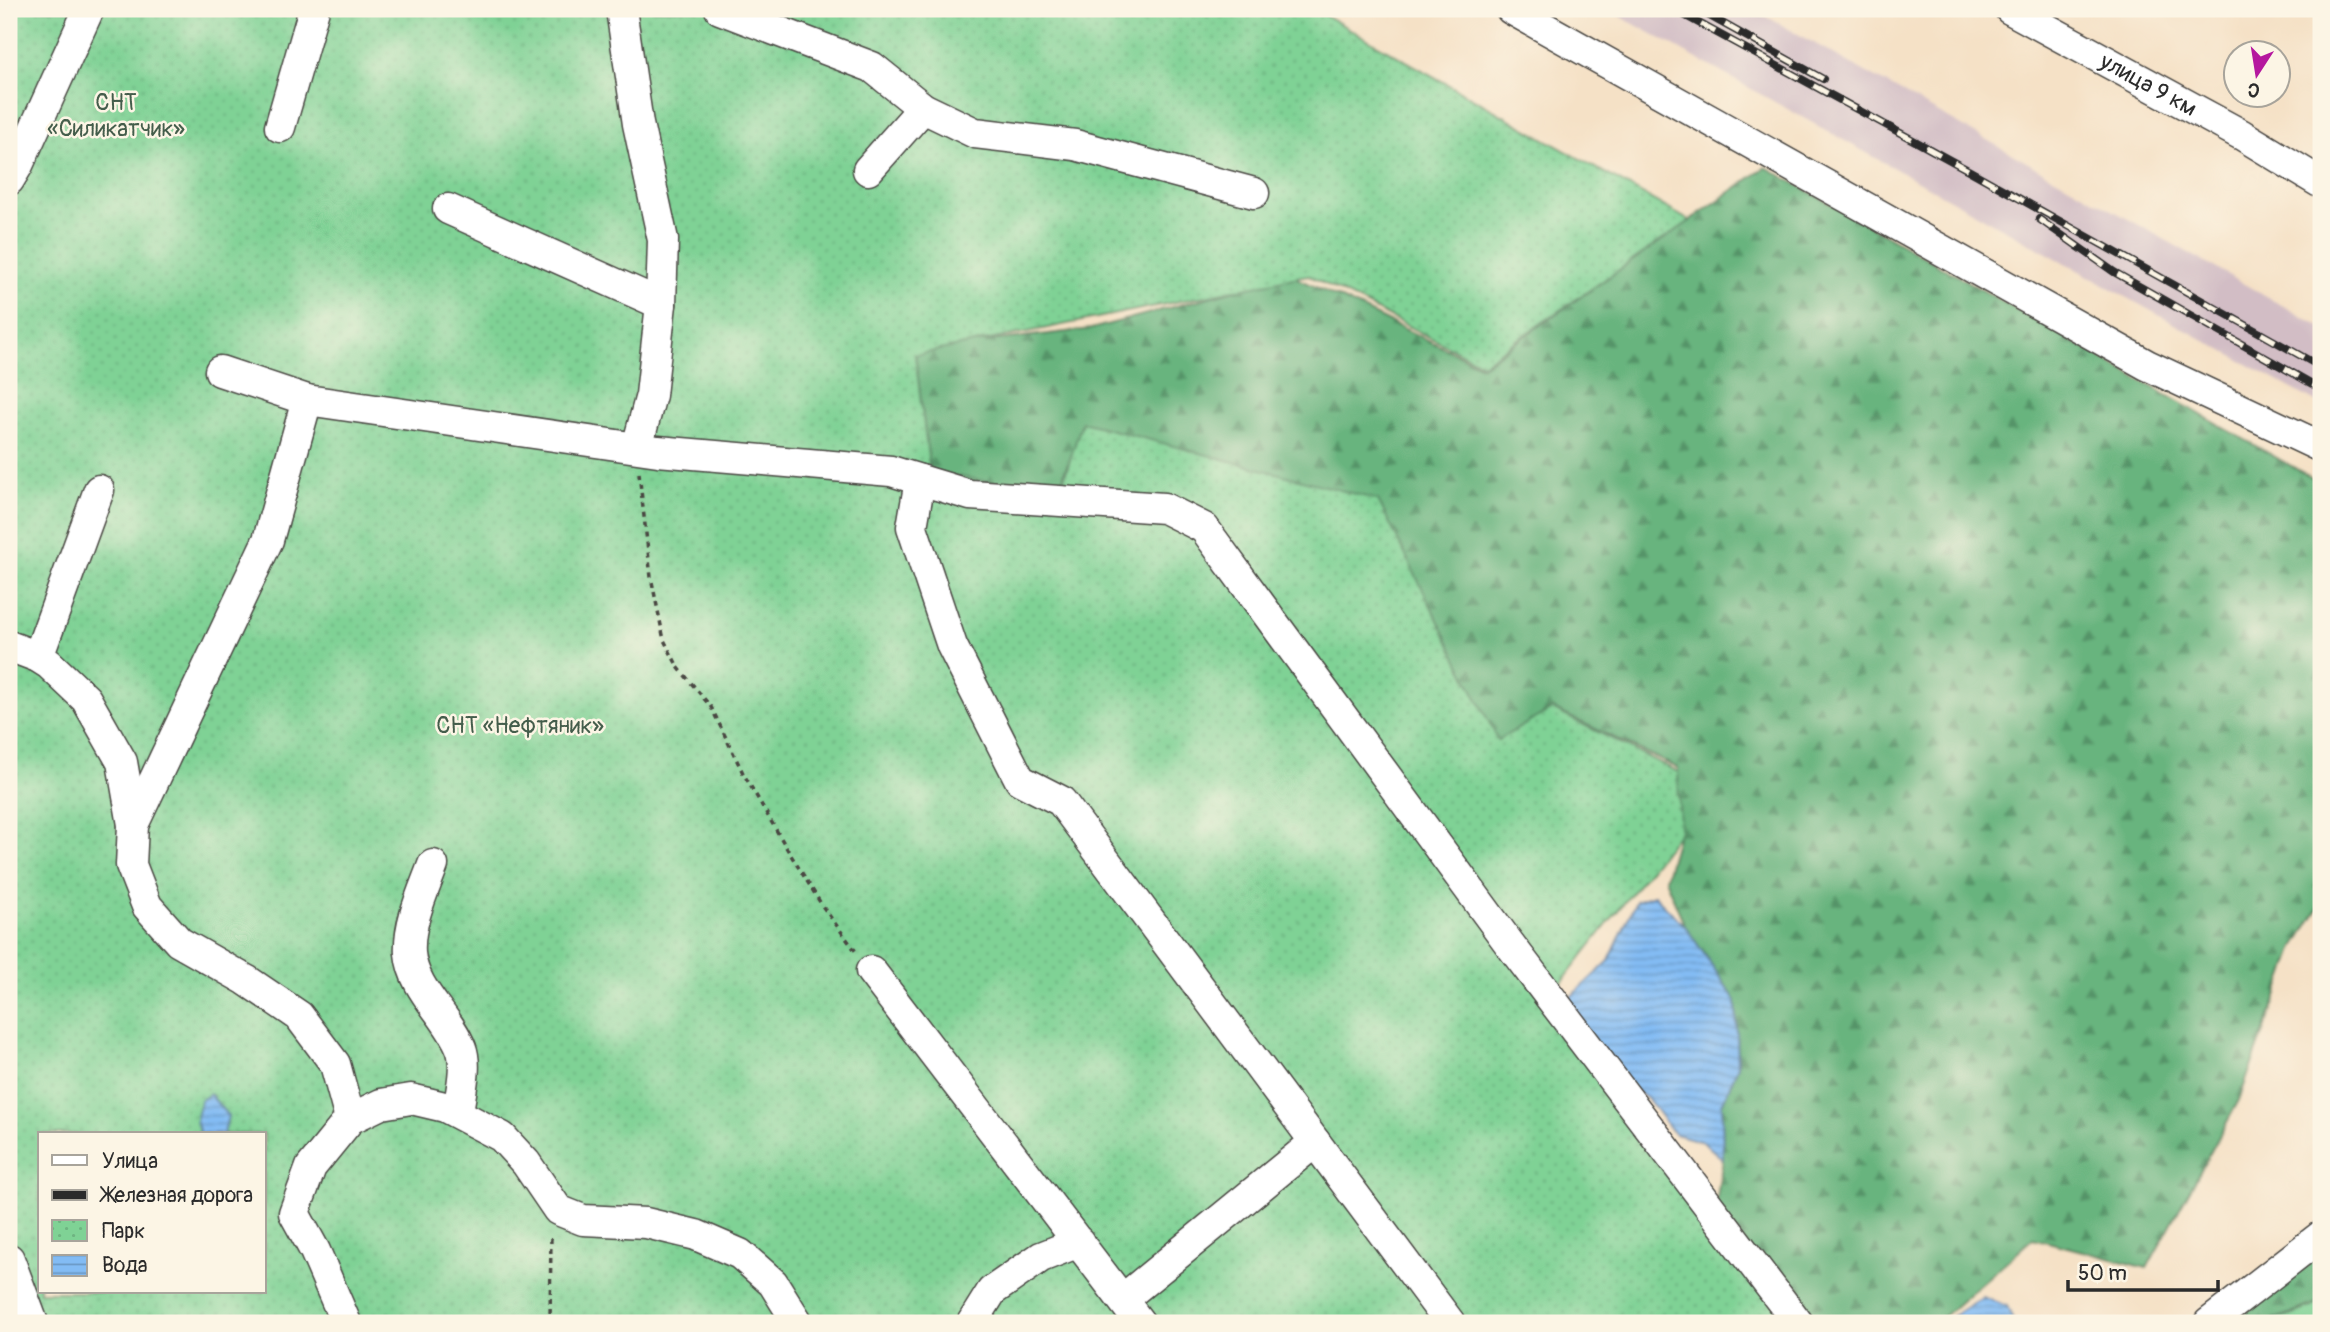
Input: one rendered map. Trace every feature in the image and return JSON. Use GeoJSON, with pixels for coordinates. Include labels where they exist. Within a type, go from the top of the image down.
{"type":"FeatureCollection","features":[{"type":"Feature","properties":{"kind":"street"},"geometry":{"type":"LineString","coordinates":[[12,168],[89,9]]}},
{"type":"Feature","properties":{"kind":"street"},"geometry":{"type":"LineString","coordinates":[[280,127],[314,9]]}},
{"type":"Feature","properties":{"kind":"street"},"geometry":{"type":"LineString","coordinates":[[621,9],[638,124],[663,240],[661,304],[650,395],[637,447]]}},
{"type":"Feature","properties":{"kind":"street"},"geometry":{"type":"LineString","coordinates":[[720,9],[872,66],[923,108],[975,133],[1075,145],[1254,193]]}},
{"type":"Feature","properties":{"kind":"street"},"geometry":{"type":"LineString","coordinates":[[1511,9],[2147,365],[2321,447]]}},
{"type":"Feature","properties":{"kind":"street","name":"улица 9 км"},"geometry":{"type":"LineString","coordinates":[[2010,9],[2242,135],[2321,183]]}},
{"type":"Feature","properties":{"kind":"street"},"geometry":{"type":"LineString","coordinates":[[868,170],[923,108]]}},
{"type":"Feature","properties":{"kind":"street"},"geometry":{"type":"LineString","coordinates":[[449,209],[661,304]]}},
{"type":"Feature","properties":{"kind":"street"},"geometry":{"type":"LineString","coordinates":[[220,371],[307,400],[658,451],[891,471],[971,495],[1164,508],[1204,528],[1508,942],[1798,1323]]}},
{"type":"Feature","properties":{"kind":"street"},"geometry":{"type":"LineString","coordinates":[[133,825],[268,540],[307,400]]}},
{"type":"Feature","properties":{"kind":"street"},"geometry":{"type":"LineString","coordinates":[[920,480],[912,527],[952,646],[1020,780],[1061,801],[1451,1323]]}},
{"type":"Feature","properties":{"kind":"street"},"geometry":{"type":"LineString","coordinates":[[38,656],[99,490]]}},
{"type":"Feature","properties":{"kind":"street"},"geometry":{"type":"LineString","coordinates":[[9,646],[38,656],[86,699],[122,762],[133,825],[131,865],[147,906],[179,942],[246,980],[299,1016],[335,1064],[350,1119]]}},
{"type":"Feature","properties":{"kind":"street"},"geometry":{"type":"LineString","coordinates":[[433,865],[411,929],[410,953],[414,971],[462,1051],[458,1113]]}},
{"type":"Feature","properties":{"kind":"street"},"geometry":{"type":"LineString","coordinates":[[871,971],[1140,1323]]}},
{"type":"Feature","properties":{"kind":"street"},"geometry":{"type":"LineString","coordinates":[[346,1323],[316,1251],[294,1213],[311,1167],[350,1119],[381,1104],[411,1099],[445,1107],[502,1137],[526,1163],[558,1210],[583,1220],[646,1223],[696,1235],[740,1254],[773,1283],[798,1323]]}},
{"type":"Feature","properties":{"kind":"street"},"geometry":{"type":"LineString","coordinates":[[1122,1299],[1315,1142]]}},
{"type":"Feature","properties":{"kind":"street"},"geometry":{"type":"LineString","coordinates":[[2209,1323],[2321,1236]]}},
{"type":"Feature","properties":{"kind":"street"},"geometry":{"type":"LineString","coordinates":[[972,1323],[992,1291],[1041,1257],[1079,1242]]}},
{"type":"Feature","properties":{"kind":"street"},"geometry":{"type":"LineString","coordinates":[[9,1259],[33,1323]]}},
{"type":"Feature","properties":{"kind":"path"},"geometry":{"type":"LineString","coordinates":[[637,447],[643,520],[664,640],[678,667],[711,707],[743,773],[809,885],[871,971]]}},
{"type":"Feature","properties":{"kind":"path"},"geometry":{"type":"LineString","coordinates":[[550,1323],[553,1258],[551,1231],[558,1210]]}},
{"type":"Feature","properties":{"kind":"shaded area"},"geometry":{"type":"Polygon","coordinates":[[[1607,9],[1753,9],[2321,327],[2321,405],[1607,9]]]}},
{"type":"Feature","properties":{"kind":"green space","name":"СНТ «Нефтяник»"},"geometry":{"type":"Polygon","coordinates":[[[9,9],[1314,9],[1690,221],[1482,364],[1308,275],[915,355],[930,472],[1059,494],[1082,422],[1378,500],[1498,740],[1552,709],[1678,772],[1680,831],[1549,999],[1810,1323],[9,1323],[9,9]]]}},
{"type":"Feature","properties":{"kind":"green space"},"geometry":{"type":"Polygon","coordinates":[[[1766,167],[2321,483],[2321,904],[2295,947],[2239,1100],[2147,1268],[2033,1238],[1936,1323],[1786,1323],[1713,1222],[1723,1159],[1722,1104],[1738,1066],[1736,1001],[1685,926],[1665,879],[1678,834],[1678,768],[1553,709],[1496,755],[1087,425],[1065,470],[1060,494],[930,472],[915,355],[939,347],[1091,329],[1291,275],[1482,366],[1766,167]]]}},
{"type":"Feature","properties":{"kind":"green space"},"geometry":{"type":"Polygon","coordinates":[[[2321,1253],[2321,1299],[2317,1303],[2265,1323],[2233,1323],[2321,1253]]]}},
{"type":"Feature","properties":{"kind":"green space"},"geometry":{"type":"Polygon","coordinates":[[[2321,1299],[2321,1323],[2266,1323],[2312,1307],[2321,1299]]]}},
{"type":"Feature","properties":{"kind":"water"},"geometry":{"type":"Polygon","coordinates":[[[1654,895],[1685,926],[1736,1001],[1738,1066],[1722,1104],[1723,1159],[1703,1142],[1674,1134],[1648,1099],[1618,1080],[1562,1005],[1609,961],[1636,901],[1654,895]]]}},
{"type":"Feature","properties":{"kind":"water"},"geometry":{"type":"Polygon","coordinates":[[[210,1094],[228,1116],[224,1132],[199,1132],[196,1121],[201,1100],[210,1094]]]}},
{"type":"Feature","properties":{"kind":"water"},"geometry":{"type":"Polygon","coordinates":[[[1982,1297],[2007,1306],[2014,1323],[1942,1323],[1982,1297]]]}},
{"type":"Feature","properties":{"kind":"railway"},"geometry":{"type":"LineString","coordinates":[[1673,9],[2321,367]]}},
{"type":"Feature","properties":{"kind":"railway"},"geometry":{"type":"LineString","coordinates":[[1697,9],[1823,79]]}},
{"type":"Feature","properties":{"kind":"railway"},"geometry":{"type":"LineString","coordinates":[[2039,219],[2114,272],[2321,389]]}},
{"type":"Feature","properties":{"kind":"park label","name":"СНТ «Силикатчик»"},"geometry":{"type":"Point","coordinates":[116,115]}}]}
